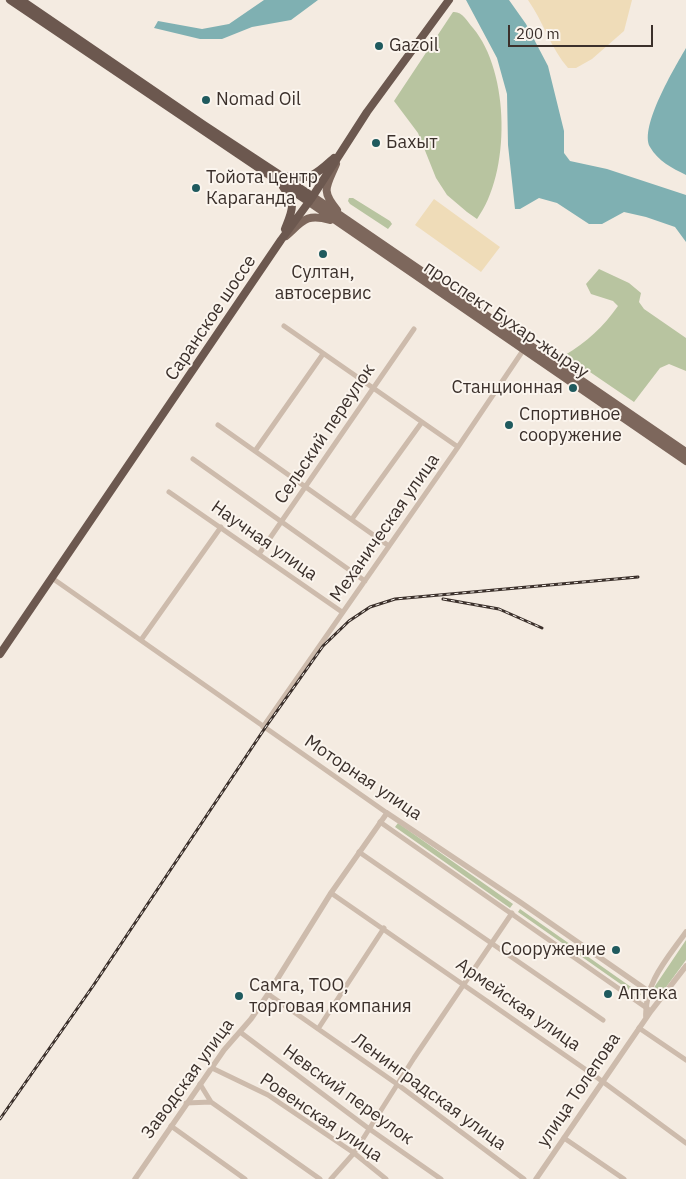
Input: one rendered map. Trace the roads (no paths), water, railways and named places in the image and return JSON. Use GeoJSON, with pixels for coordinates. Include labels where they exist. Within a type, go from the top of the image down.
{"type":"FeatureCollection","features":[{"type":"Feature","properties":{"kind":"highway"},"geometry":{"type":"LineString","coordinates":[[10,0],[279,178],[292,200],[293,210],[281,240]]}},
{"type":"Feature","properties":{"kind":"highway"},"geometry":{"type":"LineString","coordinates":[[22,0],[310,199]]}},
{"type":"Feature","properties":{"kind":"highway","name":"Саранское шоссе"},"geometry":{"type":"LineString","coordinates":[[0,654],[310,199],[367,112],[449,0]]}},
{"type":"Feature","properties":{"kind":"highway"},"geometry":{"type":"LineString","coordinates":[[279,178],[311,177],[342,150]]}},
{"type":"Feature","properties":{"kind":"main road"},"geometry":{"type":"LineString","coordinates":[[339,219],[328,199],[326,188],[342,150]]}},
{"type":"Feature","properties":{"kind":"main road","name":"проспект Бухар-жырау"},"geometry":{"type":"LineString","coordinates":[[310,199],[526,347],[686,461]]}},
{"type":"Feature","properties":{"kind":"main road"},"geometry":{"type":"LineString","coordinates":[[281,240],[306,219],[317,216],[339,219]]}},
{"type":"Feature","properties":{"kind":"main road","name":"проспект Бухар-жырау"},"geometry":{"type":"LineString","coordinates":[[526,347],[686,452]]}},
{"type":"Feature","properties":{"kind":"street"},"geometry":{"type":"LineString","coordinates":[[284,326],[458,446]]}},
{"type":"Feature","properties":{"kind":"street","name":"Сельский переулок"},"geometry":{"type":"LineString","coordinates":[[259,554],[414,329]]}},
{"type":"Feature","properties":{"kind":"street","name":"Механическая улица"},"geometry":{"type":"LineString","coordinates":[[262,727],[526,347]]}},
{"type":"Feature","properties":{"kind":"street"},"geometry":{"type":"LineString","coordinates":[[255,452],[323,354]]}},
{"type":"Feature","properties":{"kind":"street"},"geometry":{"type":"LineString","coordinates":[[352,520],[422,422]]}},
{"type":"Feature","properties":{"kind":"street"},"geometry":{"type":"LineString","coordinates":[[218,425],[389,546]]}},
{"type":"Feature","properties":{"kind":"street"},"geometry":{"type":"LineString","coordinates":[[193,460],[365,581]]}},
{"type":"Feature","properties":{"kind":"street","name":"Научная улица"},"geometry":{"type":"LineString","coordinates":[[169,492],[342,612]]}},
{"type":"Feature","properties":{"kind":"street"},"geometry":{"type":"LineString","coordinates":[[141,640],[221,527]]}},
{"type":"Feature","properties":{"kind":"street","name":"Моторная улица"},"geometry":{"type":"LineString","coordinates":[[52,578],[386,813],[661,998]]}},
{"type":"Feature","properties":{"kind":"street","name":"Заводская улица"},"geometry":{"type":"LineString","coordinates":[[135,1179],[224,1050],[268,994],[331,892],[386,813]]}},
{"type":"Feature","properties":{"kind":"street","name":"Моторная улица"},"geometry":{"type":"LineString","coordinates":[[380,822],[651,1011]]}},
{"type":"Feature","properties":{"kind":"street"},"geometry":{"type":"LineString","coordinates":[[359,852],[603,1020]]}},
{"type":"Feature","properties":{"kind":"street","name":"Армейская улица"},"geometry":{"type":"LineString","coordinates":[[331,892],[464,983],[686,1143]]}},
{"type":"Feature","properties":{"kind":"street"},"geometry":{"type":"LineString","coordinates":[[331,1179],[354,1152],[397,1084],[512,913]]}},
{"type":"Feature","properties":{"kind":"street"},"geometry":{"type":"LineString","coordinates":[[318,1029],[384,928]]}},
{"type":"Feature","properties":{"kind":"street"},"geometry":{"type":"LineString","coordinates":[[646,1018],[645,1006],[648,991],[658,972],[686,932]]}},
{"type":"Feature","properties":{"kind":"street","name":"улица Толепова"},"geometry":{"type":"LineString","coordinates":[[536,1179],[646,1018],[685,970]]}},
{"type":"Feature","properties":{"kind":"street","name":"Ленинградская улица"},"geometry":{"type":"LineString","coordinates":[[268,994],[397,1084],[524,1179]]}},
{"type":"Feature","properties":{"kind":"street"},"geometry":{"type":"LineString","coordinates":[[639,1028],[686,1060]]}},
{"type":"Feature","properties":{"kind":"street","name":"Невский переулок"},"geometry":{"type":"LineString","coordinates":[[240,1032],[368,1128],[441,1179]]}},
{"type":"Feature","properties":{"kind":"street","name":"Ровенская улица"},"geometry":{"type":"LineString","coordinates":[[212,1068],[268,1096],[354,1152],[386,1179]]}},
{"type":"Feature","properties":{"kind":"street"},"geometry":{"type":"LineString","coordinates":[[200,1084],[211,1102],[320,1179]]}},
{"type":"Feature","properties":{"kind":"street"},"geometry":{"type":"LineString","coordinates":[[186,1103],[211,1102]]}},
{"type":"Feature","properties":{"kind":"street"},"geometry":{"type":"LineString","coordinates":[[171,1126],[241,1178]]}},
{"type":"Feature","properties":{"kind":"street"},"geometry":{"type":"LineString","coordinates":[[564,1138],[624,1179]]}},
{"type":"Feature","properties":{"kind":"water"},"geometry":{"type":"Polygon","coordinates":[[[264,0],[318,0],[291,20],[252,27],[222,39],[200,39],[154,28],[158,21],[202,29],[229,24],[264,0]]]}},
{"type":"Feature","properties":{"kind":"water"},"geometry":{"type":"Polygon","coordinates":[[[466,0],[509,0],[526,24],[548,66],[564,131],[564,153],[570,161],[607,169],[686,195],[686,242],[675,227],[624,212],[602,224],[589,224],[557,203],[539,198],[520,209],[515,209],[508,145],[507,94],[497,58],[466,0]]]}},
{"type":"Feature","properties":{"kind":"water"},"geometry":{"type":"Polygon","coordinates":[[[686,48],[686,175],[661,160],[650,147],[648,138],[649,126],[660,97],[686,48]]]}},
{"type":"Feature","properties":{"kind":"railway"},"geometry":{"type":"LineString","coordinates":[[0,1119],[93,986],[265,728],[323,646],[349,621],[370,607],[395,599],[638,577]]}},
{"type":"Feature","properties":{"kind":"railway"},"geometry":{"type":"LineString","coordinates":[[443,599],[499,609],[542,628]]}},
{"type":"Feature","properties":{"kind":"place","name":"Gazoil"},"geometry":{"type":"Point","coordinates":[379,46]}},
{"type":"Feature","properties":{"kind":"place","name":"Nomad Oil"},"geometry":{"type":"Point","coordinates":[206,100]}},
{"type":"Feature","properties":{"kind":"place","name":"Бахыт"},"geometry":{"type":"Point","coordinates":[376,143]}},
{"type":"Feature","properties":{"kind":"place","name":"Тойота центр Караганда"},"geometry":{"type":"Point","coordinates":[196,188]}},
{"type":"Feature","properties":{"kind":"place","name":"Султан, автосервис"},"geometry":{"type":"Point","coordinates":[323,254]}},
{"type":"Feature","properties":{"kind":"place","name":"Станционная"},"geometry":{"type":"Point","coordinates":[573,388]}},
{"type":"Feature","properties":{"kind":"place","name":"Спортивное сооружение"},"geometry":{"type":"Point","coordinates":[509,425]}},
{"type":"Feature","properties":{"kind":"place","name":"Сооружение"},"geometry":{"type":"Point","coordinates":[616,950]}},
{"type":"Feature","properties":{"kind":"place","name":"Аптека"},"geometry":{"type":"Point","coordinates":[608,994]}},
{"type":"Feature","properties":{"kind":"place","name":"Самга, ТОО, торговая компания"},"geometry":{"type":"Point","coordinates":[239,996]}}]}
